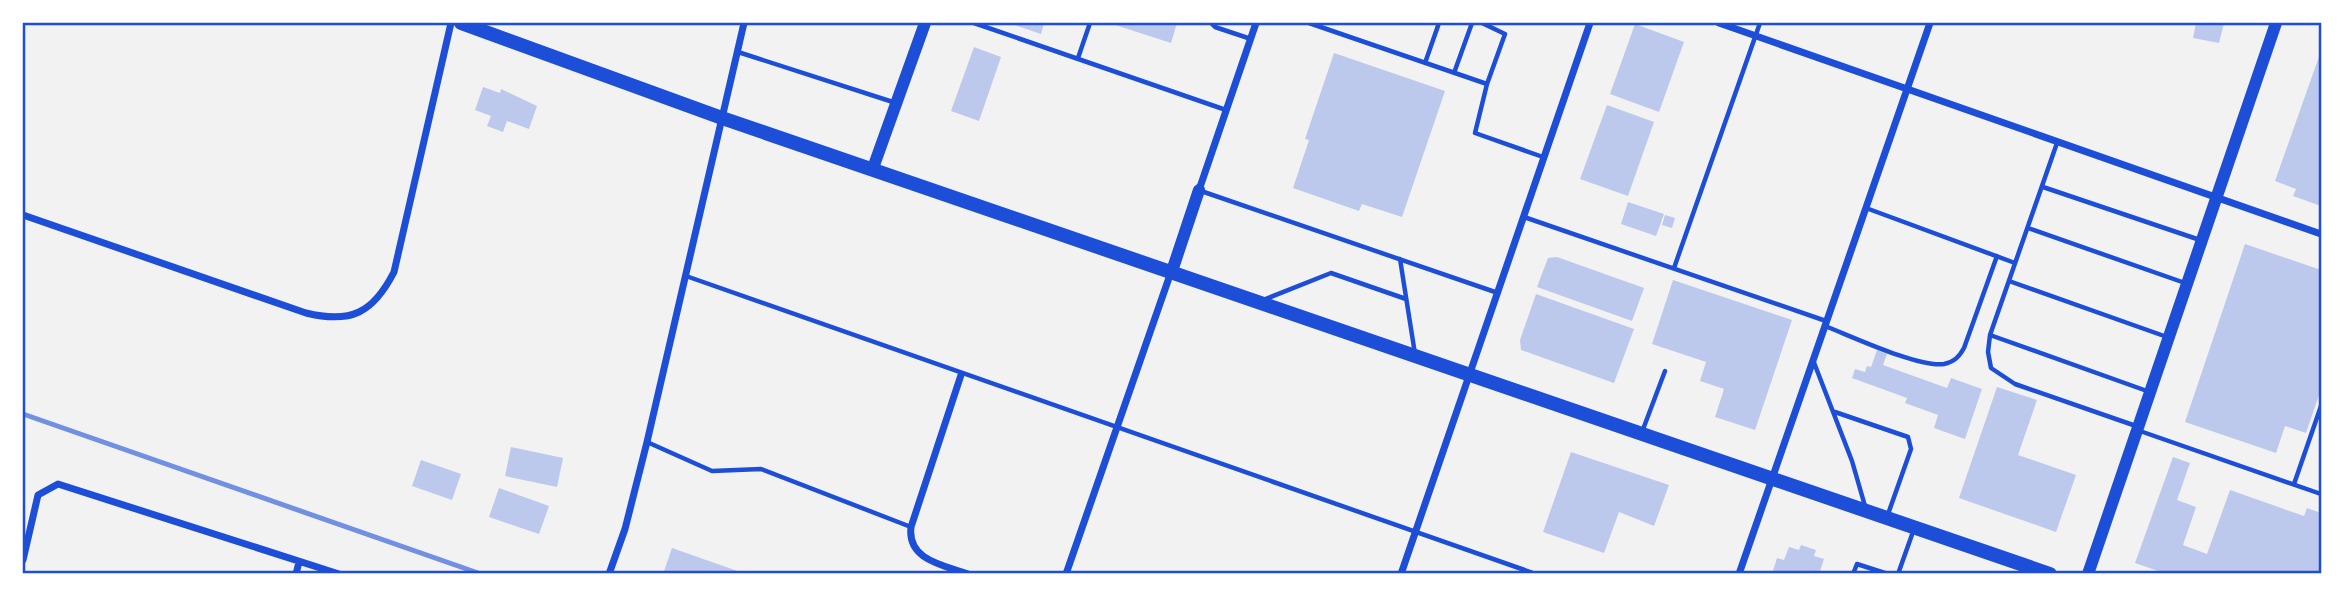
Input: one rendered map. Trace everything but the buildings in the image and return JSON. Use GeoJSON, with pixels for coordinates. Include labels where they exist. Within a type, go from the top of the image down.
{"type":"FeatureCollection","features":[{"type":"Feature","properties":{"kind":"main road"},"geometry":{"type":"LineString","coordinates":[[461,23],[722,118],[2050,574]]}},
{"type":"Feature","properties":{"kind":"street"},"geometry":{"type":"LineString","coordinates":[[23,215],[306,313],[339,318],[354,315],[371,306],[394,272],[451,23]]}},
{"type":"Feature","properties":{"kind":"street"},"geometry":{"type":"LineString","coordinates":[[609,574],[625,529],[647,442],[744,23]]}},
{"type":"Feature","properties":{"kind":"street"},"geometry":{"type":"LineString","coordinates":[[873,169],[925,23]]}},
{"type":"Feature","properties":{"kind":"street"},"geometry":{"type":"LineString","coordinates":[[1066,574],[1256,23]]}},
{"type":"Feature","properties":{"kind":"street"},"geometry":{"type":"LineString","coordinates":[[1401,574],[1590,23]]}},
{"type":"Feature","properties":{"kind":"street"},"geometry":{"type":"LineString","coordinates":[[1719,23],[2321,234]]}},
{"type":"Feature","properties":{"kind":"street"},"geometry":{"type":"LineString","coordinates":[[1739,574],[1930,23]]}},
{"type":"Feature","properties":{"kind":"street"},"geometry":{"type":"LineString","coordinates":[[2088,574],[2276,23]]}},
{"type":"Feature","properties":{"kind":"street"},"geometry":{"type":"LineString","coordinates":[[961,375],[909,540],[915,551],[929,560],[968,574]]}},
{"type":"Feature","properties":{"kind":"street"},"geometry":{"type":"LineString","coordinates":[[23,560],[38,495],[58,484],[339,574]]}},
{"type":"Feature","properties":{"kind":"street"},"geometry":{"type":"LineString","coordinates":[[296,574],[299,562]]}},
{"type":"Feature","properties":{"kind":"lane"},"geometry":{"type":"LineString","coordinates":[[974,23],[1226,110]]}},
{"type":"Feature","properties":{"kind":"lane"},"geometry":{"type":"LineString","coordinates":[[1078,58],[1090,23]]}},
{"type":"Feature","properties":{"kind":"lane"},"geometry":{"type":"LineString","coordinates":[[1211,23],[1215,27],[1251,39]]}},
{"type":"Feature","properties":{"kind":"lane"},"geometry":{"type":"LineString","coordinates":[[1309,23],[1324,25],[1486,85]]}},
{"type":"Feature","properties":{"kind":"lane"},"geometry":{"type":"LineString","coordinates":[[1425,63],[1439,23]]}},
{"type":"Feature","properties":{"kind":"lane"},"geometry":{"type":"LineString","coordinates":[[1454,74],[1472,23]]}},
{"type":"Feature","properties":{"kind":"lane"},"geometry":{"type":"LineString","coordinates":[[1482,23],[1505,34],[1486,85],[1475,133],[1544,157]]}},
{"type":"Feature","properties":{"kind":"lane"},"geometry":{"type":"LineString","coordinates":[[1674,268],[1760,23]]}},
{"type":"Feature","properties":{"kind":"lane"},"geometry":{"type":"LineString","coordinates":[[737,51],[896,103]]}},
{"type":"Feature","properties":{"kind":"lane"},"geometry":{"type":"LineString","coordinates":[[2057,143],[1990,335],[1988,352],[1991,369],[2002,379],[2321,494]]}},
{"type":"Feature","properties":{"kind":"lane"},"geometry":{"type":"LineString","coordinates":[[2042,187],[2201,241]]}},
{"type":"Feature","properties":{"kind":"lane"},"geometry":{"type":"LineString","coordinates":[[1199,190],[1499,293]]}},
{"type":"Feature","properties":{"kind":"lane"},"geometry":{"type":"LineString","coordinates":[[1866,208],[2015,263]]}},
{"type":"Feature","properties":{"kind":"lane"},"geometry":{"type":"LineString","coordinates":[[1523,216],[1674,268],[1921,362],[1947,364],[1958,358],[1997,256]]}},
{"type":"Feature","properties":{"kind":"lane"},"geometry":{"type":"LineString","coordinates":[[2028,228],[2186,284]]}},
{"type":"Feature","properties":{"kind":"lane"},"geometry":{"type":"LineString","coordinates":[[1400,259],[1415,355]]}},
{"type":"Feature","properties":{"kind":"lane"},"geometry":{"type":"LineString","coordinates":[[1260,302],[1331,273],[1406,299]]}},
{"type":"Feature","properties":{"kind":"lane"},"geometry":{"type":"LineString","coordinates":[[686,276],[1115,429],[1536,574]]}},
{"type":"Feature","properties":{"kind":"lane"},"geometry":{"type":"LineString","coordinates":[[2009,281],[2168,337]]}},
{"type":"Feature","properties":{"kind":"lane"},"geometry":{"type":"LineString","coordinates":[[1990,335],[2149,392]]}},
{"type":"Feature","properties":{"kind":"lane"},"geometry":{"type":"LineString","coordinates":[[1813,360],[1835,412],[1866,510]]}},
{"type":"Feature","properties":{"kind":"lane"},"geometry":{"type":"LineString","coordinates":[[1642,433],[1665,371]]}},
{"type":"Feature","properties":{"kind":"lane"},"geometry":{"type":"LineString","coordinates":[[2294,484],[2321,406]]}},
{"type":"Feature","properties":{"kind":"lane"},"geometry":{"type":"LineString","coordinates":[[1835,412],[1908,437],[1911,442],[1887,518]]}},
{"type":"Feature","properties":{"kind":"lane"},"geometry":{"type":"LineString","coordinates":[[647,442],[712,471],[761,470],[911,527]]}},
{"type":"Feature","properties":{"kind":"lane"},"geometry":{"type":"LineString","coordinates":[[1898,574],[1914,527]]}},
{"type":"Feature","properties":{"kind":"lane"},"geometry":{"type":"LineString","coordinates":[[1853,574],[1857,564],[1888,574]]}},
{"type":"Feature","properties":{"kind":"railway"},"geometry":{"type":"LineString","coordinates":[[23,414],[481,574]]}}]}
